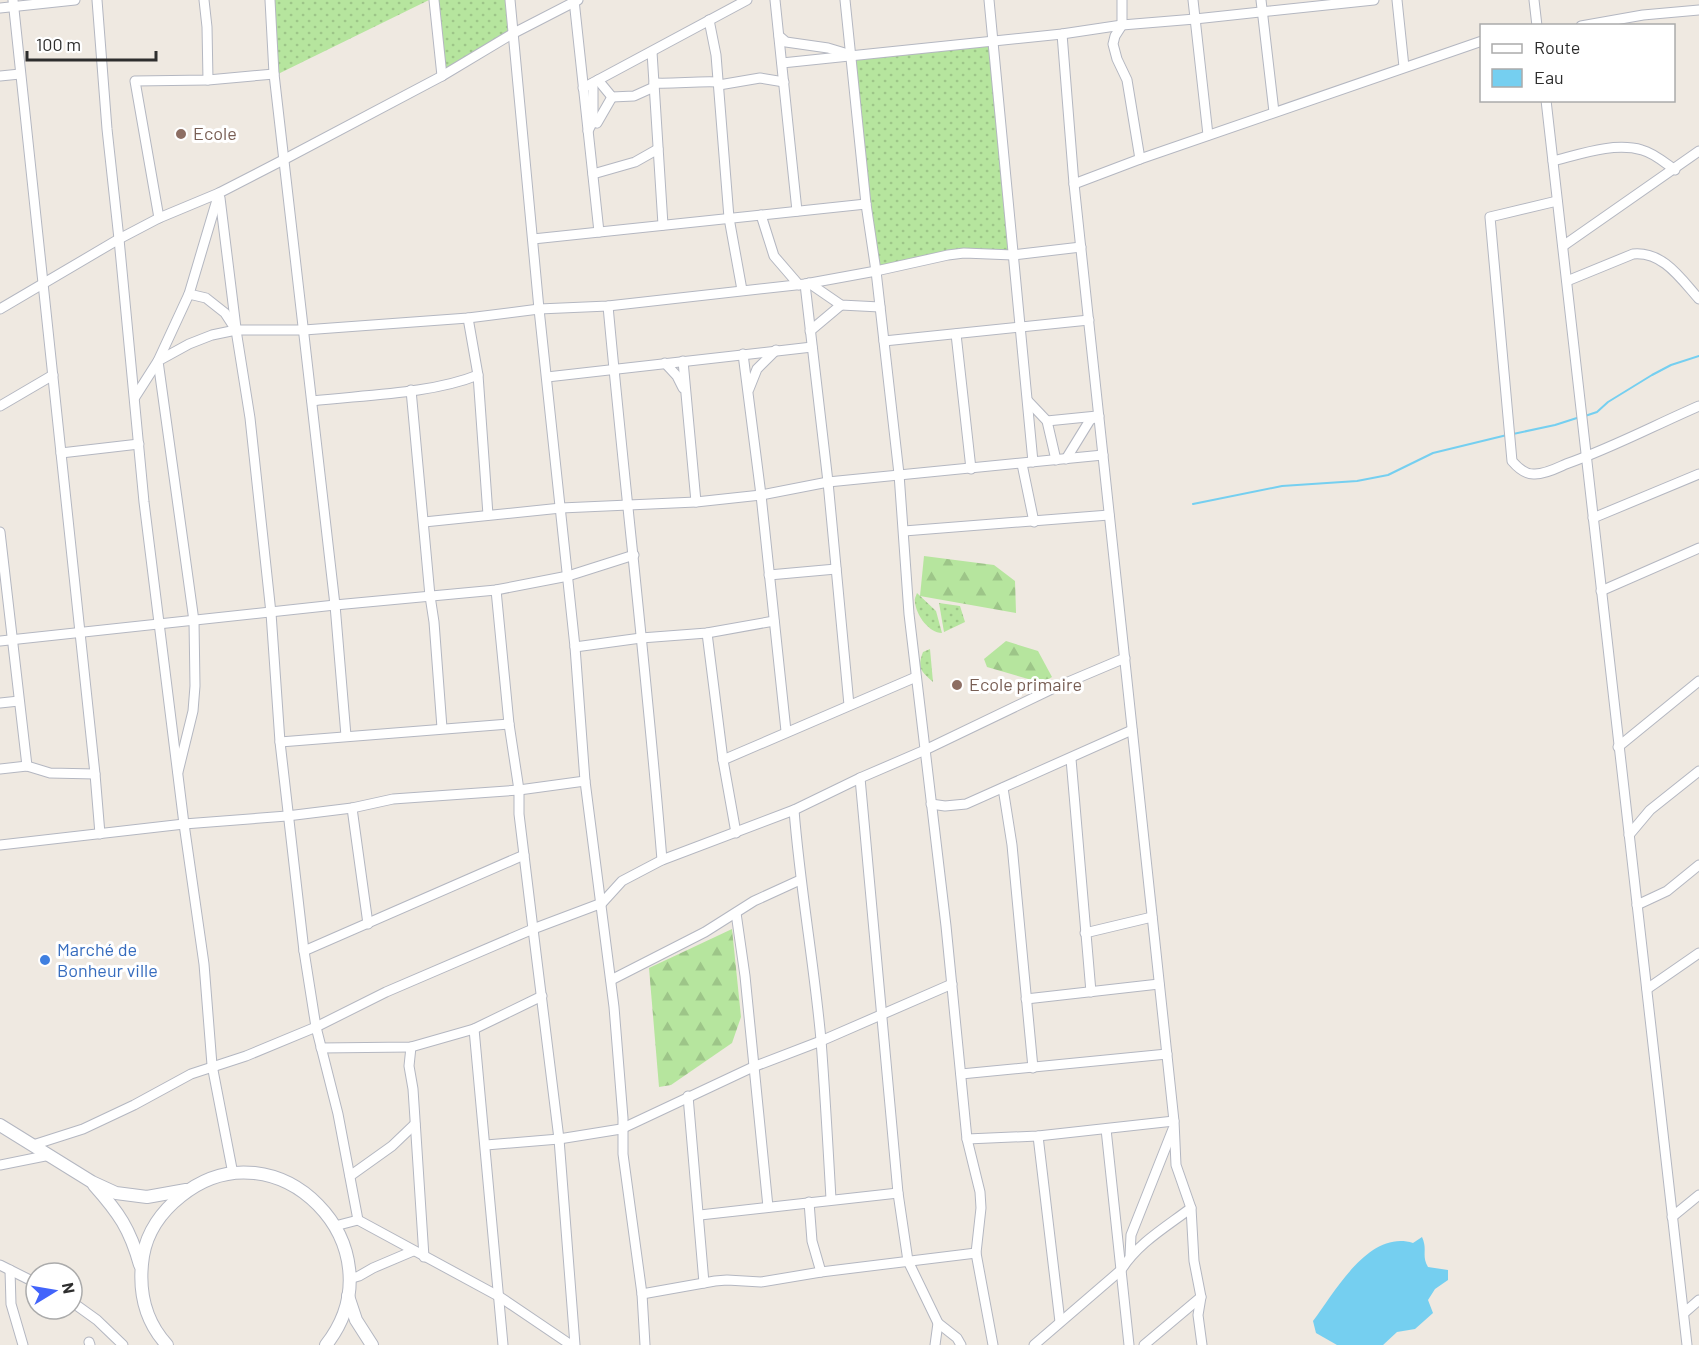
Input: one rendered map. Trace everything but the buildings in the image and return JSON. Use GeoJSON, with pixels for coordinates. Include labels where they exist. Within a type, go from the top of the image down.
{"type":"FeatureCollection","features":[{"type":"Feature","properties":{"kind":"street"},"geometry":{"type":"LineString","coordinates":[[0,8],[13,4],[75,0]]}},
{"type":"Feature","properties":{"kind":"street"},"geometry":{"type":"LineString","coordinates":[[97,0],[106,129],[144,502],[161,624],[184,824],[204,964],[212,1065],[233,1174]]}},
{"type":"Feature","properties":{"kind":"street"},"geometry":{"type":"LineString","coordinates":[[204,0],[208,80]]}},
{"type":"Feature","properties":{"kind":"street"},"geometry":{"type":"LineString","coordinates":[[270,0],[274,74],[312,401],[346,736]]}},
{"type":"Feature","properties":{"kind":"street"},"geometry":{"type":"LineString","coordinates":[[434,0],[442,76]]}},
{"type":"Feature","properties":{"kind":"street"},"geometry":{"type":"LineString","coordinates":[[510,0],[539,309],[575,647],[585,781],[611,980],[619,1066],[623,1154],[642,1294],[645,1345]]}},
{"type":"Feature","properties":{"kind":"street"},"geometry":{"type":"LineString","coordinates":[[583,88],[747,0]]}},
{"type":"Feature","properties":{"kind":"street"},"geometry":{"type":"LineString","coordinates":[[775,0],[797,211]]}},
{"type":"Feature","properties":{"kind":"street"},"geometry":{"type":"LineString","coordinates":[[845,0],[866,204],[899,474],[909,614],[946,926],[967,1139],[981,1200],[976,1253],[993,1345]]}},
{"type":"Feature","properties":{"kind":"street"},"geometry":{"type":"LineString","coordinates":[[989,0],[1022,327],[1033,462]]}},
{"type":"Feature","properties":{"kind":"street"},"geometry":{"type":"LineString","coordinates":[[1122,0],[1122,25],[1113,44],[1116,59],[1127,80],[1140,159]]}},
{"type":"Feature","properties":{"kind":"street"},"geometry":{"type":"LineString","coordinates":[[1193,0],[1208,135]]}},
{"type":"Feature","properties":{"kind":"street"},"geometry":{"type":"LineString","coordinates":[[1261,0],[1274,112]]}},
{"type":"Feature","properties":{"kind":"street"},"geometry":{"type":"LineString","coordinates":[[782,63],[1062,34],[1122,25],[1374,0]]}},
{"type":"Feature","properties":{"kind":"street"},"geometry":{"type":"LineString","coordinates":[[1397,0],[1404,67]]}},
{"type":"Feature","properties":{"kind":"street"},"geometry":{"type":"LineString","coordinates":[[1534,0],[1534,24]]}},
{"type":"Feature","properties":{"kind":"street"},"geometry":{"type":"LineString","coordinates":[[0,309],[119,239],[159,218],[219,193],[285,159],[442,76],[512,34],[575,1],[599,232]]}},
{"type":"Feature","properties":{"kind":"street"},"geometry":{"type":"LineString","coordinates":[[13,4],[100,834]]}},
{"type":"Feature","properties":{"kind":"street"},"geometry":{"type":"LineString","coordinates":[[1592,24],[1643,15],[1699,10]]}},
{"type":"Feature","properties":{"kind":"street"},"geometry":{"type":"LineString","coordinates":[[710,20],[716,55],[729,218],[741,290]]}},
{"type":"Feature","properties":{"kind":"street"},"geometry":{"type":"LineString","coordinates":[[1062,34],[1074,184],[1167,1054],[1176,1165],[1191,1208],[1194,1261],[1201,1297],[1198,1315],[1202,1345]]}},
{"type":"Feature","properties":{"kind":"street"},"geometry":{"type":"LineString","coordinates":[[779,36],[786,42],[828,48],[850,55]]}},
{"type":"Feature","properties":{"kind":"street"},"geometry":{"type":"LineString","coordinates":[[1074,184],[1208,135],[1480,42]]}},
{"type":"Feature","properties":{"kind":"street"},"geometry":{"type":"LineString","coordinates":[[651,52],[663,225]]}},
{"type":"Feature","properties":{"kind":"street"},"geometry":{"type":"LineString","coordinates":[[0,76],[21,74]]}},
{"type":"Feature","properties":{"kind":"street"},"geometry":{"type":"LineString","coordinates":[[159,218],[135,81],[208,80],[274,74]]}},
{"type":"Feature","properties":{"kind":"street"},"geometry":{"type":"LineString","coordinates":[[596,81],[612,97],[634,96],[654,85],[694,81],[718,84],[760,78],[784,82]]}},
{"type":"Feature","properties":{"kind":"street"},"geometry":{"type":"LineString","coordinates":[[588,131],[593,121],[596,81]]}},
{"type":"Feature","properties":{"kind":"street"},"geometry":{"type":"LineString","coordinates":[[593,121],[597,123],[612,97]]}},
{"type":"Feature","properties":{"kind":"street"},"geometry":{"type":"LineString","coordinates":[[1546,102],[1687,1345]]}},
{"type":"Feature","properties":{"kind":"street"},"geometry":{"type":"LineString","coordinates":[[1553,161],[1596,150],[1620,147],[1643,150],[1675,170]]}},
{"type":"Feature","properties":{"kind":"street"},"geometry":{"type":"LineString","coordinates":[[593,174],[635,162],[658,149]]}},
{"type":"Feature","properties":{"kind":"street"},"geometry":{"type":"LineString","coordinates":[[1563,246],[1675,170],[1699,151]]}},
{"type":"Feature","properties":{"kind":"street"},"geometry":{"type":"LineString","coordinates":[[135,397],[158,361],[189,294],[219,193]]}},
{"type":"Feature","properties":{"kind":"street"},"geometry":{"type":"LineString","coordinates":[[219,193],[236,330],[250,418],[271,613],[280,742],[304,951],[316,1027],[338,1114],[358,1220]]}},
{"type":"Feature","properties":{"kind":"street"},"geometry":{"type":"LineString","coordinates":[[1557,201],[1490,217],[1512,461],[1517,468],[1533,475],[1542,473],[1587,457],[1699,407]]}},
{"type":"Feature","properties":{"kind":"street"},"geometry":{"type":"LineString","coordinates":[[533,239],[866,204]]}},
{"type":"Feature","properties":{"kind":"street"},"geometry":{"type":"LineString","coordinates":[[761,215],[774,256],[805,284],[841,305],[880,307]]}},
{"type":"Feature","properties":{"kind":"street"},"geometry":{"type":"LineString","coordinates":[[158,361],[189,344],[212,335],[236,330],[304,330],[468,318],[539,309],[608,306],[805,284],[964,253],[1013,255],[1081,248]]}},
{"type":"Feature","properties":{"kind":"street"},"geometry":{"type":"LineString","coordinates":[[1567,281],[1633,254],[1643,253],[1652,255],[1670,267],[1699,299]]}},
{"type":"Feature","properties":{"kind":"street"},"geometry":{"type":"LineString","coordinates":[[805,284],[828,482],[849,705]]}},
{"type":"Feature","properties":{"kind":"street"},"geometry":{"type":"LineString","coordinates":[[189,294],[206,298],[225,314],[236,330]]}},
{"type":"Feature","properties":{"kind":"street"},"geometry":{"type":"LineString","coordinates":[[810,331],[841,305]]}},
{"type":"Feature","properties":{"kind":"street"},"geometry":{"type":"LineString","coordinates":[[608,306],[652,735],[662,860]]}},
{"type":"Feature","properties":{"kind":"street"},"geometry":{"type":"LineString","coordinates":[[468,318],[478,375],[488,515]]}},
{"type":"Feature","properties":{"kind":"street"},"geometry":{"type":"LineString","coordinates":[[884,341],[1089,320]]}},
{"type":"Feature","properties":{"kind":"street"},"geometry":{"type":"LineString","coordinates":[[956,334],[971,469]]}},
{"type":"Feature","properties":{"kind":"street"},"geometry":{"type":"LineString","coordinates":[[547,377],[812,347]]}},
{"type":"Feature","properties":{"kind":"street"},"geometry":{"type":"LineString","coordinates":[[748,398],[757,369],[776,350]]}},
{"type":"Feature","properties":{"kind":"street"},"geometry":{"type":"LineString","coordinates":[[743,354],[761,495],[786,731]]}},
{"type":"Feature","properties":{"kind":"street"},"geometry":{"type":"LineString","coordinates":[[158,361],[194,621],[193,711],[178,772]]}},
{"type":"Feature","properties":{"kind":"street"},"geometry":{"type":"LineString","coordinates":[[682,361],[696,502]]}},
{"type":"Feature","properties":{"kind":"street"},"geometry":{"type":"LineString","coordinates":[[665,363],[677,376],[686,392]]}},
{"type":"Feature","properties":{"kind":"street"},"geometry":{"type":"LineString","coordinates":[[0,406],[53,375]]}},
{"type":"Feature","properties":{"kind":"street"},"geometry":{"type":"LineString","coordinates":[[312,401],[411,390],[456,382],[478,375]]}},
{"type":"Feature","properties":{"kind":"street"},"geometry":{"type":"LineString","coordinates":[[411,390],[442,728]]}},
{"type":"Feature","properties":{"kind":"street"},"geometry":{"type":"LineString","coordinates":[[1028,401],[1047,421],[1061,459]]}},
{"type":"Feature","properties":{"kind":"street"},"geometry":{"type":"LineString","coordinates":[[1047,421],[1099,416]]}},
{"type":"Feature","properties":{"kind":"street"},"geometry":{"type":"LineString","coordinates":[[1061,459],[1090,420],[1099,416]]}},
{"type":"Feature","properties":{"kind":"street"},"geometry":{"type":"LineString","coordinates":[[61,453],[139,444]]}},
{"type":"Feature","properties":{"kind":"street"},"geometry":{"type":"LineString","coordinates":[[424,522],[561,508],[696,502],[761,495],[828,482],[1103,455]]}},
{"type":"Feature","properties":{"kind":"street"},"geometry":{"type":"LineString","coordinates":[[1022,464],[1034,522]]}},
{"type":"Feature","properties":{"kind":"street"},"geometry":{"type":"LineString","coordinates":[[1593,518],[1699,474]]}},
{"type":"Feature","properties":{"kind":"street"},"geometry":{"type":"LineString","coordinates":[[904,531],[1109,515]]}},
{"type":"Feature","properties":{"kind":"street"},"geometry":{"type":"LineString","coordinates":[[0,532],[2,573],[27,766]]}},
{"type":"Feature","properties":{"kind":"street"},"geometry":{"type":"LineString","coordinates":[[1601,591],[1699,548]]}},
{"type":"Feature","properties":{"kind":"street"},"geometry":{"type":"LineString","coordinates":[[0,641],[496,590],[568,576],[634,555]]}},
{"type":"Feature","properties":{"kind":"street"},"geometry":{"type":"LineString","coordinates":[[769,575],[836,569]]}},
{"type":"Feature","properties":{"kind":"street"},"geometry":{"type":"LineString","coordinates":[[496,590],[532,929],[559,1139],[573,1345]]}},
{"type":"Feature","properties":{"kind":"street"},"geometry":{"type":"LineString","coordinates":[[575,647],[641,638],[706,633],[774,621]]}},
{"type":"Feature","properties":{"kind":"street"},"geometry":{"type":"LineString","coordinates":[[706,633],[723,760],[736,833]]}},
{"type":"Feature","properties":{"kind":"street"},"geometry":{"type":"LineString","coordinates":[[33,1146],[83,1129],[134,1105],[190,1074],[212,1065],[237,1059],[316,1027],[386,992],[532,929],[602,903],[622,881],[662,860],[794,810],[860,777],[925,750],[1054,688],[1125,658]]}},
{"type":"Feature","properties":{"kind":"street"},"geometry":{"type":"LineString","coordinates":[[723,760],[916,677]]}},
{"type":"Feature","properties":{"kind":"street"},"geometry":{"type":"LineString","coordinates":[[1618,747],[1699,681]]}},
{"type":"Feature","properties":{"kind":"street"},"geometry":{"type":"LineString","coordinates":[[0,703],[19,701]]}},
{"type":"Feature","properties":{"kind":"street"},"geometry":{"type":"LineString","coordinates":[[280,742],[509,724]]}},
{"type":"Feature","properties":{"kind":"street"},"geometry":{"type":"LineString","coordinates":[[931,804],[945,806],[966,804],[1132,730]]}},
{"type":"Feature","properties":{"kind":"street"},"geometry":{"type":"LineString","coordinates":[[1071,759],[1084,933],[1091,992]]}},
{"type":"Feature","properties":{"kind":"street"},"geometry":{"type":"LineString","coordinates":[[0,769],[27,766],[50,773],[95,774]]}},
{"type":"Feature","properties":{"kind":"street"},"geometry":{"type":"LineString","coordinates":[[1629,835],[1655,806],[1699,771]]}},
{"type":"Feature","properties":{"kind":"street"},"geometry":{"type":"LineString","coordinates":[[860,777],[898,1193],[908,1261],[938,1323],[957,1338],[961,1345]]}},
{"type":"Feature","properties":{"kind":"street"},"geometry":{"type":"LineString","coordinates":[[0,845],[184,824],[288,816],[352,808],[393,799],[519,790],[585,781]]}},
{"type":"Feature","properties":{"kind":"street"},"geometry":{"type":"LineString","coordinates":[[1003,788],[1014,865],[1033,1068]]}},
{"type":"Feature","properties":{"kind":"street"},"geometry":{"type":"LineString","coordinates":[[352,808],[368,924]]}},
{"type":"Feature","properties":{"kind":"street"},"geometry":{"type":"LineString","coordinates":[[794,810],[800,880],[812,958],[821,1041],[831,1199]]}},
{"type":"Feature","properties":{"kind":"street"},"geometry":{"type":"LineString","coordinates":[[304,951],[524,855]]}},
{"type":"Feature","properties":{"kind":"street"},"geometry":{"type":"LineString","coordinates":[[1637,905],[1667,891],[1699,865]]}},
{"type":"Feature","properties":{"kind":"street"},"geometry":{"type":"LineString","coordinates":[[611,980],[705,932],[772,892],[800,880]]}},
{"type":"Feature","properties":{"kind":"street"},"geometry":{"type":"LineString","coordinates":[[736,913],[745,976],[768,1207]]}},
{"type":"Feature","properties":{"kind":"street"},"geometry":{"type":"LineString","coordinates":[[1084,933],[1152,917]]}},
{"type":"Feature","properties":{"kind":"street"},"geometry":{"type":"LineString","coordinates":[[1647,989],[1699,953]]}},
{"type":"Feature","properties":{"kind":"street"},"geometry":{"type":"LineString","coordinates":[[486,1145],[559,1139],[621,1129],[753,1067],[821,1041],[952,984]]}},
{"type":"Feature","properties":{"kind":"street"},"geometry":{"type":"LineString","coordinates":[[1026,999],[1159,984]]}},
{"type":"Feature","properties":{"kind":"street"},"geometry":{"type":"LineString","coordinates":[[321,1048],[411,1047],[474,1029],[542,996]]}},
{"type":"Feature","properties":{"kind":"street"},"geometry":{"type":"LineString","coordinates":[[474,1029],[503,1345]]}},
{"type":"Feature","properties":{"kind":"street"},"geometry":{"type":"LineString","coordinates":[[411,1047],[409,1066],[413,1089],[424,1257]]}},
{"type":"Feature","properties":{"kind":"street"},"geometry":{"type":"LineString","coordinates":[[961,1074],[1167,1054]]}},
{"type":"Feature","properties":{"kind":"street"},"geometry":{"type":"LineString","coordinates":[[688,1096],[705,1283]]}},
{"type":"Feature","properties":{"kind":"street"},"geometry":{"type":"LineString","coordinates":[[350,1176],[392,1146],[415,1124]]}},
{"type":"Feature","properties":{"kind":"street"},"geometry":{"type":"LineString","coordinates":[[967,1139],[1038,1136],[1174,1124]]}},
{"type":"Feature","properties":{"kind":"street"},"geometry":{"type":"LineString","coordinates":[[1130,1256],[1131,1235],[1174,1124]]}},
{"type":"Feature","properties":{"kind":"street"},"geometry":{"type":"LineString","coordinates":[[0,1125],[92,1182],[116,1192],[147,1197],[189,1190]]}},
{"type":"Feature","properties":{"kind":"street"},"geometry":{"type":"LineString","coordinates":[[1106,1129],[1129,1345]]}},
{"type":"Feature","properties":{"kind":"street"},"geometry":{"type":"LineString","coordinates":[[1038,1136],[1060,1322]]}},
{"type":"Feature","properties":{"kind":"street"},"geometry":{"type":"LineString","coordinates":[[0,1165],[51,1155]]}},
{"type":"Feature","properties":{"kind":"street"},"geometry":{"type":"LineString","coordinates":[[167,1345],[156,1334],[143,1301],[141,1270],[144,1249],[154,1226],[170,1205],[189,1190],[210,1179],[233,1174],[257,1174],[280,1179],[301,1190],[326,1212],[335,1226],[344,1245],[350,1279],[348,1296],[338,1326],[326,1345]]}},
{"type":"Feature","properties":{"kind":"street"},"geometry":{"type":"LineString","coordinates":[[92,1182],[119,1214],[130,1233],[141,1270]]}},
{"type":"Feature","properties":{"kind":"street"},"geometry":{"type":"LineString","coordinates":[[700,1215],[898,1193]]}},
{"type":"Feature","properties":{"kind":"street"},"geometry":{"type":"LineString","coordinates":[[1672,1217],[1699,1195]]}},
{"type":"Feature","properties":{"kind":"street"},"geometry":{"type":"LineString","coordinates":[[809,1202],[812,1241],[821,1272]]}},
{"type":"Feature","properties":{"kind":"street"},"geometry":{"type":"LineString","coordinates":[[1034,1345],[1121,1270],[1130,1256],[1148,1239],[1191,1208]]}},
{"type":"Feature","properties":{"kind":"street"},"geometry":{"type":"LineString","coordinates":[[335,1226],[358,1220],[500,1297],[573,1345]]}},
{"type":"Feature","properties":{"kind":"street"},"geometry":{"type":"LineString","coordinates":[[350,1279],[413,1251]]}},
{"type":"Feature","properties":{"kind":"street"},"geometry":{"type":"LineString","coordinates":[[642,1294],[727,1280],[761,1282],[821,1272],[976,1253]]}},
{"type":"Feature","properties":{"kind":"street"},"geometry":{"type":"LineString","coordinates":[[0,1265],[24,1277]]}},
{"type":"Feature","properties":{"kind":"street"},"geometry":{"type":"LineString","coordinates":[[10,1270],[11,1304],[23,1345]]}},
{"type":"Feature","properties":{"kind":"street"},"geometry":{"type":"LineString","coordinates":[[348,1296],[356,1320],[372,1345]]}},
{"type":"Feature","properties":{"kind":"street"},"geometry":{"type":"LineString","coordinates":[[1144,1345],[1201,1297]]}},
{"type":"Feature","properties":{"kind":"street"},"geometry":{"type":"LineString","coordinates":[[1684,1313],[1699,1300]]}},
{"type":"Feature","properties":{"kind":"street"},"geometry":{"type":"LineString","coordinates":[[84,1311],[123,1345]]}},
{"type":"Feature","properties":{"kind":"street"},"geometry":{"type":"LineString","coordinates":[[1182,1314],[1198,1315]]}},
{"type":"Feature","properties":{"kind":"street"},"geometry":{"type":"LineString","coordinates":[[935,1345],[938,1323]]}},
{"type":"Feature","properties":{"kind":"green space"},"geometry":{"type":"Polygon","coordinates":[[[274,0],[429,0],[278,74],[274,0]]]}},
{"type":"Feature","properties":{"kind":"green space"},"geometry":{"type":"Polygon","coordinates":[[[438,0],[506,0],[508,32],[445,70],[438,0]]]}},
{"type":"Feature","properties":{"kind":"green space"},"geometry":{"type":"Polygon","coordinates":[[[989,45],[1010,251],[879,267],[853,57],[989,45]]]}},
{"type":"Feature","properties":{"kind":"green space"},"geometry":{"type":"Polygon","coordinates":[[[924,556],[994,565],[1015,581],[1016,613],[920,596],[924,556]]]}},
{"type":"Feature","properties":{"kind":"green space"},"geometry":{"type":"Polygon","coordinates":[[[917,593],[936,611],[942,633],[932,630],[921,618],[915,601],[917,593]]]}},
{"type":"Feature","properties":{"kind":"green space"},"geometry":{"type":"Polygon","coordinates":[[[939,603],[960,606],[965,622],[944,632],[939,603]]]}},
{"type":"Feature","properties":{"kind":"green space"},"geometry":{"type":"Polygon","coordinates":[[[1006,641],[1038,651],[1052,677],[1042,683],[987,667],[984,659],[1006,641]]]}},
{"type":"Feature","properties":{"kind":"green space"},"geometry":{"type":"Polygon","coordinates":[[[930,649],[933,682],[920,666],[923,652],[930,649]]]}},
{"type":"Feature","properties":{"kind":"green space"},"geometry":{"type":"Polygon","coordinates":[[[732,929],[741,1017],[732,1043],[671,1085],[659,1087],[649,968],[732,929]]]}},
{"type":"Feature","properties":{"kind":"water"},"geometry":{"type":"Polygon","coordinates":[[[1422,1237],[1428,1267],[1448,1270],[1448,1280],[1435,1289],[1428,1300],[1433,1313],[1415,1329],[1397,1332],[1383,1345],[1337,1345],[1316,1333],[1313,1321],[1343,1280],[1368,1254],[1382,1245],[1397,1241],[1413,1243],[1422,1237]]]}},
{"type":"Feature","properties":{"kind":"waterway"},"geometry":{"type":"LineString","coordinates":[[1585,416],[1597,412],[1608,402],[1652,375],[1671,365],[1699,356]]}},
{"type":"Feature","properties":{"kind":"waterway"},"geometry":{"type":"LineString","coordinates":[[1513,434],[1580,417]]}},
{"type":"Feature","properties":{"kind":"waterway"},"geometry":{"type":"LineString","coordinates":[[1193,504],[1282,486],[1357,481],[1388,475],[1433,453],[1507,435]]}},
{"type":"Feature","properties":{"kind":"place","name":"Ecole"},"geometry":{"type":"Point","coordinates":[181,134]}},
{"type":"Feature","properties":{"kind":"place","name":"Ecole primaire"},"geometry":{"type":"Point","coordinates":[957,685]}},
{"type":"Feature","properties":{"kind":"place","name":"Marché de Bonheur ville"},"geometry":{"type":"Point","coordinates":[45,960]}}]}
